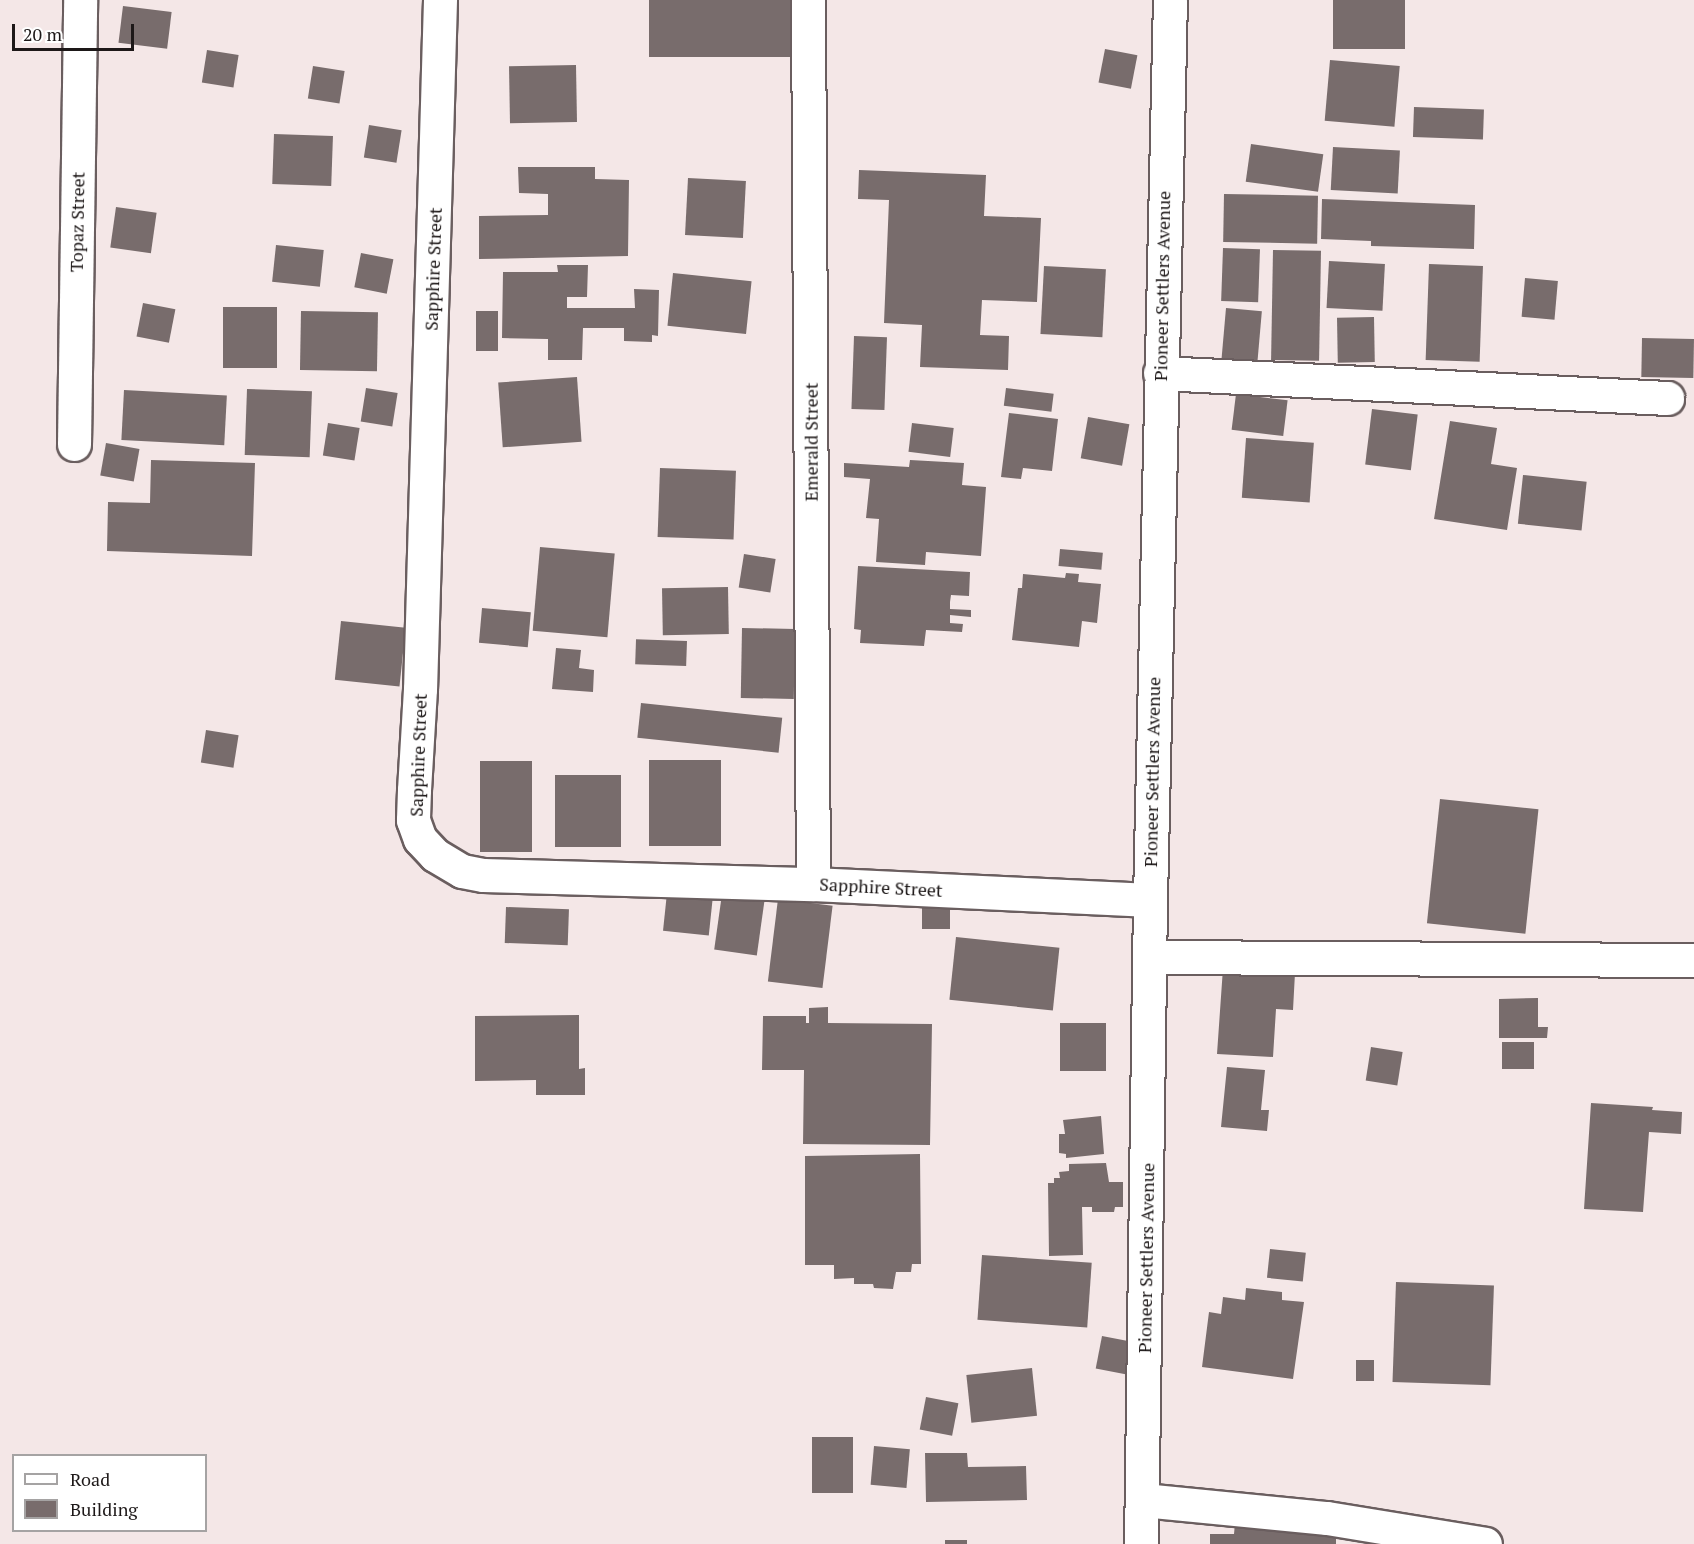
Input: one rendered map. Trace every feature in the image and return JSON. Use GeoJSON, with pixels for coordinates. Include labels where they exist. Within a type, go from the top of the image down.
{"type":"FeatureCollection","features":[{"type":"Feature","properties":{"kind":"street","name":"Topaz Street"},"geometry":{"type":"LineString","coordinates":[[74,444],[80,0]]}},
{"type":"Feature","properties":{"kind":"street","name":"Sapphire Street"},"geometry":{"type":"LineString","coordinates":[[440,0],[421,677],[413,820],[420,839],[435,855],[462,871],[483,875],[813,884],[1150,900]]}},
{"type":"Feature","properties":{"kind":"street","name":"Emerald Street"},"geometry":{"type":"LineString","coordinates":[[808,0],[813,884]]}},
{"type":"Feature","properties":{"kind":"street","name":"Pioneer Settlers Avenue"},"geometry":{"type":"LineString","coordinates":[[1141,1544],[1150,900],[1170,0]]}},
{"type":"Feature","properties":{"kind":"street"},"geometry":{"type":"LineString","coordinates":[[1160,373],[1667,398]]}},
{"type":"Feature","properties":{"kind":"street"},"geometry":{"type":"LineString","coordinates":[[1150,957],[1694,960]]}},
{"type":"Feature","properties":{"kind":"street"},"geometry":{"type":"LineString","coordinates":[[1143,1500],[1327,1518],[1485,1544]]}},
{"type":"Feature","properties":{"kind":"building"},"geometry":{"type":"Polygon","coordinates":[[[649,0],[804,0],[804,57],[649,57],[649,0]]]}},
{"type":"Feature","properties":{"kind":"building"},"geometry":{"type":"Polygon","coordinates":[[[1333,0],[1405,0],[1405,49],[1333,49],[1333,0]]]}},
{"type":"Feature","properties":{"kind":"building"},"geometry":{"type":"Polygon","coordinates":[[[123,6],[172,12],[167,49],[118,43],[123,6]]]}},
{"type":"Feature","properties":{"kind":"building"},"geometry":{"type":"Polygon","coordinates":[[[1105,49],[1137,55],[1131,89],[1099,82],[1105,49]]]}},
{"type":"Feature","properties":{"kind":"building"},"geometry":{"type":"Polygon","coordinates":[[[207,50],[239,55],[233,88],[202,83],[207,50]]]}},
{"type":"Feature","properties":{"kind":"building"},"geometry":{"type":"Polygon","coordinates":[[[1330,60],[1400,66],[1394,127],[1325,121],[1330,60]]]}},
{"type":"Feature","properties":{"kind":"building"},"geometry":{"type":"Polygon","coordinates":[[[576,65],[577,122],[510,123],[509,66],[576,65]]]}},
{"type":"Feature","properties":{"kind":"building"},"geometry":{"type":"Polygon","coordinates":[[[313,66],[345,71],[339,104],[308,99],[313,66]]]}},
{"type":"Feature","properties":{"kind":"building"},"geometry":{"type":"Polygon","coordinates":[[[1414,107],[1484,109],[1483,139],[1413,137],[1414,107]]]}},
{"type":"Feature","properties":{"kind":"building"},"geometry":{"type":"Polygon","coordinates":[[[369,125],[402,130],[396,163],[364,158],[369,125]]]}},
{"type":"Feature","properties":{"kind":"building"},"geometry":{"type":"Polygon","coordinates":[[[274,134],[333,136],[331,186],[272,184],[274,134]]]}},
{"type":"Feature","properties":{"kind":"building"},"geometry":{"type":"Polygon","coordinates":[[[1251,144],[1323,154],[1318,192],[1246,182],[1251,144]]]}},
{"type":"Feature","properties":{"kind":"building"},"geometry":{"type":"Polygon","coordinates":[[[1333,147],[1400,151],[1398,193],[1331,190],[1333,147]]]}},
{"type":"Feature","properties":{"kind":"building"},"geometry":{"type":"Polygon","coordinates":[[[518,167],[595,167],[595,179],[629,180],[628,256],[479,259],[479,216],[548,215],[548,194],[519,193],[518,167]]]}},
{"type":"Feature","properties":{"kind":"building"},"geometry":{"type":"Polygon","coordinates":[[[859,170],[986,175],[984,216],[1041,218],[1037,302],[982,300],[980,335],[1009,336],[1008,370],[920,367],[922,325],[884,323],[889,200],[858,199],[859,170]]]}},
{"type":"Feature","properties":{"kind":"building"},"geometry":{"type":"Polygon","coordinates":[[[688,178],[746,181],[743,238],[685,235],[688,178]]]}},
{"type":"Feature","properties":{"kind":"building"},"geometry":{"type":"Polygon","coordinates":[[[1224,194],[1318,196],[1317,244],[1223,242],[1224,194]]]}},
{"type":"Feature","properties":{"kind":"building"},"geometry":{"type":"Polygon","coordinates":[[[1322,199],[1475,205],[1474,249],[1371,246],[1371,241],[1321,239],[1322,199]]]}},
{"type":"Feature","properties":{"kind":"building"},"geometry":{"type":"Polygon","coordinates":[[[116,207],[157,213],[151,253],[110,248],[116,207]]]}},
{"type":"Feature","properties":{"kind":"building"},"geometry":{"type":"Polygon","coordinates":[[[276,245],[324,250],[320,287],[272,282],[276,245]]]}},
{"type":"Feature","properties":{"kind":"building"},"geometry":{"type":"Polygon","coordinates":[[[1223,248],[1260,249],[1258,302],[1221,301],[1223,248]]]}},
{"type":"Feature","properties":{"kind":"building"},"geometry":{"type":"Polygon","coordinates":[[[1273,250],[1321,251],[1319,361],[1271,360],[1273,250]]]}},
{"type":"Feature","properties":{"kind":"building"},"geometry":{"type":"Polygon","coordinates":[[[361,253],[393,259],[387,294],[354,287],[361,253]]]}},
{"type":"Feature","properties":{"kind":"building"},"geometry":{"type":"Polygon","coordinates":[[[1329,261],[1385,264],[1382,311],[1327,308],[1329,261]]]}},
{"type":"Feature","properties":{"kind":"building"},"geometry":{"type":"Polygon","coordinates":[[[1429,264],[1483,266],[1480,362],[1426,360],[1429,264]]]}},
{"type":"Feature","properties":{"kind":"building"},"geometry":{"type":"Polygon","coordinates":[[[557,265],[588,265],[587,297],[567,297],[567,308],[635,308],[634,289],[659,290],[658,336],[652,335],[652,342],[624,341],[624,328],[583,328],[582,360],[548,360],[548,339],[502,338],[503,272],[558,272],[557,265]]]}},
{"type":"Feature","properties":{"kind":"building"},"geometry":{"type":"Polygon","coordinates":[[[1044,266],[1106,269],[1102,337],[1040,334],[1044,266]]]}},
{"type":"Feature","properties":{"kind":"building"},"geometry":{"type":"Polygon","coordinates":[[[673,273],[752,281],[746,334],[667,326],[673,273]]]}},
{"type":"Feature","properties":{"kind":"building"},"geometry":{"type":"Polygon","coordinates":[[[1525,278],[1558,281],[1554,320],[1522,317],[1525,278]]]}},
{"type":"Feature","properties":{"kind":"building"},"geometry":{"type":"Polygon","coordinates":[[[143,303],[175,309],[169,343],[137,336],[143,303]]]}},
{"type":"Feature","properties":{"kind":"building"},"geometry":{"type":"Polygon","coordinates":[[[223,307],[277,307],[277,368],[223,368],[223,307]]]}},
{"type":"Feature","properties":{"kind":"building"},"geometry":{"type":"Polygon","coordinates":[[[1226,308],[1262,311],[1257,362],[1222,359],[1226,308]]]}},
{"type":"Feature","properties":{"kind":"building"},"geometry":{"type":"Polygon","coordinates":[[[301,311],[378,312],[377,371],[300,370],[301,311]]]}},
{"type":"Feature","properties":{"kind":"building"},"geometry":{"type":"Polygon","coordinates":[[[476,311],[498,311],[498,351],[476,351],[476,311]]]}},
{"type":"Feature","properties":{"kind":"building"},"geometry":{"type":"Polygon","coordinates":[[[1374,317],[1375,362],[1338,363],[1337,318],[1374,317]]]}},
{"type":"Feature","properties":{"kind":"building"},"geometry":{"type":"Polygon","coordinates":[[[854,336],[887,337],[884,410],[851,409],[854,336]]]}},
{"type":"Feature","properties":{"kind":"building"},"geometry":{"type":"Polygon","coordinates":[[[1642,338],[1694,339],[1693,378],[1641,377],[1642,338]]]}},
{"type":"Feature","properties":{"kind":"building"},"geometry":{"type":"Polygon","coordinates":[[[577,377],[582,442],[503,447],[498,383],[577,377]]]}},
{"type":"Feature","properties":{"kind":"building"},"geometry":{"type":"Polygon","coordinates":[[[366,388],[398,393],[392,427],[361,422],[366,388]]]}},
{"type":"Feature","properties":{"kind":"building"},"geometry":{"type":"Polygon","coordinates":[[[1006,388],[1054,394],[1051,412],[1004,406],[1006,388]]]}},
{"type":"Feature","properties":{"kind":"building"},"geometry":{"type":"Polygon","coordinates":[[[247,389],[312,391],[310,457],[245,455],[247,389]]]}},
{"type":"Feature","properties":{"kind":"building"},"geometry":{"type":"Polygon","coordinates":[[[124,390],[227,395],[224,445],[121,440],[124,390]]]}},
{"type":"Feature","properties":{"kind":"building"},"geometry":{"type":"Polygon","coordinates":[[[1236,394],[1288,400],[1283,436],[1232,430],[1236,394]]]}},
{"type":"Feature","properties":{"kind":"building"},"geometry":{"type":"Polygon","coordinates":[[[1372,409],[1418,415],[1411,470],[1365,465],[1372,409]]]}},
{"type":"Feature","properties":{"kind":"building"},"geometry":{"type":"Polygon","coordinates":[[[1009,413],[1058,419],[1052,471],[1023,468],[1021,479],[1001,477],[1009,413]]]}},
{"type":"Feature","properties":{"kind":"building"},"geometry":{"type":"Polygon","coordinates":[[[1088,417],[1129,424],[1122,466],[1081,458],[1088,417]]]}},
{"type":"Feature","properties":{"kind":"building"},"geometry":{"type":"Polygon","coordinates":[[[1450,421],[1497,428],[1491,464],[1517,468],[1507,530],[1434,519],[1450,421]]]}},
{"type":"Feature","properties":{"kind":"building"},"geometry":{"type":"Polygon","coordinates":[[[328,423],[360,428],[354,461],[323,456],[328,423]]]}},
{"type":"Feature","properties":{"kind":"building"},"geometry":{"type":"Polygon","coordinates":[[[912,423],[954,428],[950,457],[908,452],[912,423]]]}},
{"type":"Feature","properties":{"kind":"building"},"geometry":{"type":"Polygon","coordinates":[[[1246,438],[1314,443],[1310,503],[1242,498],[1246,438]]]}},
{"type":"Feature","properties":{"kind":"building"},"geometry":{"type":"Polygon","coordinates":[[[106,443],[139,449],[134,481],[100,475],[106,443]]]}},
{"type":"Feature","properties":{"kind":"building"},"geometry":{"type":"Polygon","coordinates":[[[151,460],[255,463],[252,556],[107,551],[108,502],[150,503],[151,460]]]}},
{"type":"Feature","properties":{"kind":"building"},"geometry":{"type":"Polygon","coordinates":[[[910,460],[964,463],[962,485],[986,487],[981,556],[926,552],[925,565],[876,562],[879,519],[866,518],[870,479],[844,477],[844,463],[909,467],[910,460]]]}},
{"type":"Feature","properties":{"kind":"building"},"geometry":{"type":"Polygon","coordinates":[[[660,468],[736,471],[734,540],[658,537],[660,468]]]}},
{"type":"Feature","properties":{"kind":"building"},"geometry":{"type":"Polygon","coordinates":[[[1523,475],[1587,482],[1582,530],[1518,524],[1523,475]]]}},
{"type":"Feature","properties":{"kind":"building"},"geometry":{"type":"Polygon","coordinates":[[[540,547],[615,554],[607,637],[533,631],[540,547]]]}},
{"type":"Feature","properties":{"kind":"building"},"geometry":{"type":"Polygon","coordinates":[[[1060,549],[1103,553],[1101,570],[1059,566],[1060,549]]]}},
{"type":"Feature","properties":{"kind":"building"},"geometry":{"type":"Polygon","coordinates":[[[744,554],[776,559],[770,593],[739,588],[744,554]]]}},
{"type":"Feature","properties":{"kind":"building"},"geometry":{"type":"Polygon","coordinates":[[[858,566],[970,572],[969,596],[951,595],[950,609],[971,610],[971,617],[950,615],[950,623],[963,624],[962,632],[926,630],[924,646],[860,643],[861,630],[854,629],[858,566]]]}},
{"type":"Feature","properties":{"kind":"building"},"geometry":{"type":"Polygon","coordinates":[[[1066,573],[1079,574],[1078,582],[1101,584],[1097,623],[1082,621],[1079,647],[1012,640],[1018,588],[1022,588],[1023,574],[1065,578],[1066,573]]]}},
{"type":"Feature","properties":{"kind":"building"},"geometry":{"type":"Polygon","coordinates":[[[728,587],[729,634],[663,635],[662,588],[728,587]]]}},
{"type":"Feature","properties":{"kind":"building"},"geometry":{"type":"Polygon","coordinates":[[[482,608],[531,612],[528,647],[479,643],[482,608]]]}},
{"type":"Feature","properties":{"kind":"building"},"geometry":{"type":"Polygon","coordinates":[[[341,621],[406,628],[399,686],[335,680],[341,621]]]}},
{"type":"Feature","properties":{"kind":"building"},"geometry":{"type":"Polygon","coordinates":[[[742,628],[795,629],[794,699],[741,698],[742,628]]]}},
{"type":"Feature","properties":{"kind":"building"},"geometry":{"type":"Polygon","coordinates":[[[636,639],[687,641],[686,666],[635,664],[636,639]]]}},
{"type":"Feature","properties":{"kind":"building"},"geometry":{"type":"Polygon","coordinates":[[[556,648],[581,650],[579,668],[594,670],[593,692],[552,689],[556,648]]]}},
{"type":"Feature","properties":{"kind":"building"},"geometry":{"type":"Polygon","coordinates":[[[641,703],[782,718],[779,753],[637,738],[641,703]]]}},
{"type":"Feature","properties":{"kind":"building"},"geometry":{"type":"Polygon","coordinates":[[[206,730],[239,735],[233,768],[201,763],[206,730]]]}},
{"type":"Feature","properties":{"kind":"building"},"geometry":{"type":"Polygon","coordinates":[[[649,760],[721,760],[721,846],[649,846],[649,760]]]}},
{"type":"Feature","properties":{"kind":"building"},"geometry":{"type":"Polygon","coordinates":[[[480,761],[532,761],[532,852],[480,852],[480,761]]]}},
{"type":"Feature","properties":{"kind":"building"},"geometry":{"type":"Polygon","coordinates":[[[555,775],[621,775],[621,847],[555,847],[555,775]]]}},
{"type":"Feature","properties":{"kind":"building"},"geometry":{"type":"Polygon","coordinates":[[[1440,799],[1538,809],[1525,934],[1427,923],[1440,799]]]}},
{"type":"Feature","properties":{"kind":"building"},"geometry":{"type":"Polygon","coordinates":[[[667,893],[713,898],[709,936],[663,931],[667,893]]]}},
{"type":"Feature","properties":{"kind":"building"},"geometry":{"type":"Polygon","coordinates":[[[722,894],[765,900],[757,955],[714,949],[722,894]]]}},
{"type":"Feature","properties":{"kind":"building"},"geometry":{"type":"Polygon","coordinates":[[[778,899],[833,906],[822,988],[768,981],[778,899]]]}},
{"type":"Feature","properties":{"kind":"building"},"geometry":{"type":"Polygon","coordinates":[[[922,901],[950,901],[950,929],[922,929],[922,901]]]}},
{"type":"Feature","properties":{"kind":"building"},"geometry":{"type":"Polygon","coordinates":[[[506,907],[569,909],[568,945],[505,943],[506,907]]]}},
{"type":"Feature","properties":{"kind":"building"},"geometry":{"type":"Polygon","coordinates":[[[956,937],[1059,948],[1053,1011],[949,1000],[956,937]]]}},
{"type":"Feature","properties":{"kind":"building"},"geometry":{"type":"Polygon","coordinates":[[[1223,968],[1295,973],[1293,1010],[1276,1009],[1273,1057],[1217,1054],[1223,968]]]}},
{"type":"Feature","properties":{"kind":"building"},"geometry":{"type":"Polygon","coordinates":[[[1538,998],[1538,1027],[1548,1027],[1547,1038],[1499,1038],[1499,999],[1538,998]]]}},
{"type":"Feature","properties":{"kind":"building"},"geometry":{"type":"Polygon","coordinates":[[[828,1007],[828,1023],[932,1024],[930,1145],[803,1144],[804,1070],[762,1070],[763,1016],[806,1016],[806,1023],[809,1023],[809,1008],[828,1007]]]}},
{"type":"Feature","properties":{"kind":"building"},"geometry":{"type":"Polygon","coordinates":[[[579,1015],[579,1069],[585,1068],[585,1095],[536,1095],[536,1080],[475,1081],[475,1016],[579,1015]]]}},
{"type":"Feature","properties":{"kind":"building"},"geometry":{"type":"Polygon","coordinates":[[[1060,1023],[1106,1023],[1106,1071],[1060,1071],[1060,1023]]]}},
{"type":"Feature","properties":{"kind":"building"},"geometry":{"type":"Polygon","coordinates":[[[1502,1042],[1534,1042],[1534,1069],[1502,1069],[1502,1042]]]}},
{"type":"Feature","properties":{"kind":"building"},"geometry":{"type":"Polygon","coordinates":[[[1371,1047],[1403,1052],[1397,1086],[1366,1081],[1371,1047]]]}},
{"type":"Feature","properties":{"kind":"building"},"geometry":{"type":"Polygon","coordinates":[[[1227,1067],[1265,1070],[1261,1110],[1269,1110],[1267,1131],[1221,1127],[1227,1067]]]}},
{"type":"Feature","properties":{"kind":"building"},"geometry":{"type":"Polygon","coordinates":[[[1591,1103],[1653,1107],[1652,1110],[1682,1112],[1681,1134],[1649,1132],[1643,1212],[1584,1209],[1591,1103]]]}},
{"type":"Feature","properties":{"kind":"building"},"geometry":{"type":"Polygon","coordinates":[[[1101,1116],[1104,1154],[1066,1158],[1066,1154],[1059,1153],[1059,1134],[1065,1134],[1063,1120],[1101,1116]]]}},
{"type":"Feature","properties":{"kind":"building"},"geometry":{"type":"Polygon","coordinates":[[[920,1154],[921,1264],[912,1264],[911,1272],[896,1272],[893,1289],[874,1288],[873,1284],[854,1284],[854,1278],[834,1279],[834,1265],[805,1265],[805,1156],[920,1154]]]}},
{"type":"Feature","properties":{"kind":"building"},"geometry":{"type":"Polygon","coordinates":[[[1106,1163],[1109,1182],[1123,1182],[1123,1207],[1115,1207],[1114,1212],[1092,1212],[1092,1207],[1082,1207],[1083,1255],[1049,1256],[1048,1183],[1054,1183],[1054,1178],[1060,1178],[1059,1172],[1069,1171],[1069,1164],[1106,1163]]]}},
{"type":"Feature","properties":{"kind":"building"},"geometry":{"type":"Polygon","coordinates":[[[1270,1249],[1306,1253],[1303,1282],[1267,1278],[1270,1249]]]}},
{"type":"Feature","properties":{"kind":"building"},"geometry":{"type":"Polygon","coordinates":[[[982,1255],[1092,1263],[1087,1328],[977,1320],[982,1255]]]}},
{"type":"Feature","properties":{"kind":"building"},"geometry":{"type":"Polygon","coordinates":[[[1396,1282],[1494,1285],[1490,1385],[1393,1382],[1396,1282]]]}},
{"type":"Feature","properties":{"kind":"building"},"geometry":{"type":"Polygon","coordinates":[[[1246,1288],[1282,1292],[1282,1300],[1304,1302],[1293,1379],[1202,1367],[1209,1312],[1221,1314],[1223,1297],[1245,1300],[1246,1288]]]}},
{"type":"Feature","properties":{"kind":"building"},"geometry":{"type":"Polygon","coordinates":[[[1102,1336],[1134,1342],[1128,1375],[1096,1368],[1102,1336]]]}},
{"type":"Feature","properties":{"kind":"building"},"geometry":{"type":"Polygon","coordinates":[[[1356,1360],[1374,1360],[1374,1381],[1356,1381],[1356,1360]]]}},
{"type":"Feature","properties":{"kind":"building"},"geometry":{"type":"Polygon","coordinates":[[[1032,1368],[1037,1416],[971,1423],[966,1375],[1032,1368]]]}},
{"type":"Feature","properties":{"kind":"building"},"geometry":{"type":"Polygon","coordinates":[[[926,1397],[958,1403],[952,1436],[920,1429],[926,1397]]]}},
{"type":"Feature","properties":{"kind":"building"},"geometry":{"type":"Polygon","coordinates":[[[812,1437],[853,1437],[853,1493],[812,1493],[812,1437]]]}},
{"type":"Feature","properties":{"kind":"building"},"geometry":{"type":"Polygon","coordinates":[[[874,1446],[910,1449],[906,1488],[871,1485],[874,1446]]]}},
{"type":"Feature","properties":{"kind":"building"},"geometry":{"type":"Polygon","coordinates":[[[925,1453],[967,1453],[968,1467],[1026,1466],[1027,1500],[926,1502],[925,1453]]]}},
{"type":"Feature","properties":{"kind":"building"},"geometry":{"type":"Polygon","coordinates":[[[1235,1523],[1336,1527],[1336,1544],[1210,1544],[1210,1534],[1234,1534],[1235,1523]]]}},
{"type":"Feature","properties":{"kind":"building"},"geometry":{"type":"Polygon","coordinates":[[[945,1540],[967,1540],[967,1544],[945,1544],[945,1540]]]}}]}
